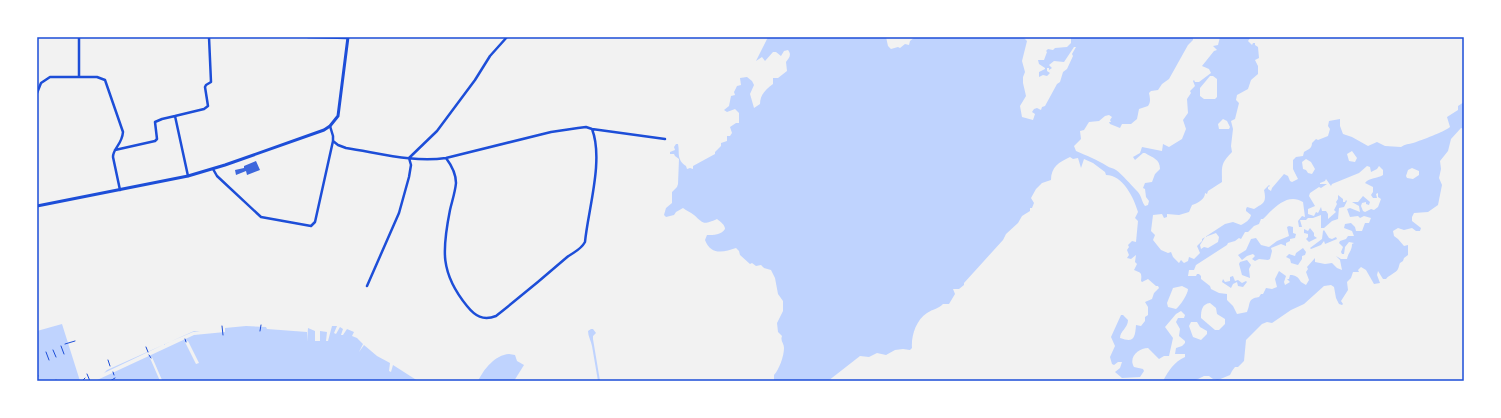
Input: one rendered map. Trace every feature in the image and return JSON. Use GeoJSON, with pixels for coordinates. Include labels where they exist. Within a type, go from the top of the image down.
{"type":"FeatureCollection","features":[{"type":"Feature","properties":{"kind":"main road"},"geometry":{"type":"LineString","coordinates":[[37,206],[188,176],[213,169],[318,132],[330,126],[338,116],[347,37]]}},
{"type":"Feature","properties":{"kind":"street"},"geometry":{"type":"LineString","coordinates":[[79,37],[79,76]]}},
{"type":"Feature","properties":{"kind":"street"},"geometry":{"type":"LineString","coordinates":[[115,150],[155,141],[157,138],[155,122],[162,118],[204,109],[208,106],[205,87],[211,82],[209,37]]}},
{"type":"Feature","properties":{"kind":"street"},"geometry":{"type":"LineString","coordinates":[[308,37],[347,37]]}},
{"type":"Feature","properties":{"kind":"street"},"geometry":{"type":"LineString","coordinates":[[409,158],[438,131],[475,80],[490,56],[507,37]]}},
{"type":"Feature","properties":{"kind":"street"},"geometry":{"type":"LineString","coordinates":[[37,93],[41,83],[50,77],[79,76],[97,77],[105,80],[123,132],[122,140],[113,153],[120,190]]}},
{"type":"Feature","properties":{"kind":"street"},"geometry":{"type":"LineString","coordinates":[[175,116],[188,176]]}},
{"type":"Feature","properties":{"kind":"street"},"geometry":{"type":"LineString","coordinates":[[213,169],[217,176],[261,217],[310,226],[315,222],[333,141],[330,126]]}},
{"type":"Feature","properties":{"kind":"street"},"geometry":{"type":"LineString","coordinates":[[333,141],[346,148],[409,158],[434,160],[545,134],[586,127],[665,139]]}},
{"type":"Feature","properties":{"kind":"street"},"geometry":{"type":"LineString","coordinates":[[446,158],[454,168],[456,182],[446,233],[445,264],[455,289],[466,305],[476,315],[489,318],[496,316],[547,276],[568,257],[582,248],[585,242],[596,160],[595,138],[592,129]]}},
{"type":"Feature","properties":{"kind":"street"},"geometry":{"type":"LineString","coordinates":[[367,286],[399,213],[409,177],[409,158]]}},
{"type":"Feature","properties":{"kind":"path"},"geometry":{"type":"LineString","coordinates":[[260,331],[261,325]]}},
{"type":"Feature","properties":{"kind":"path"},"geometry":{"type":"LineString","coordinates":[[222,326],[223,334]]}},
{"type":"Feature","properties":{"kind":"path"},"geometry":{"type":"LineString","coordinates":[[65,344],[75,341]]}},
{"type":"Feature","properties":{"kind":"path"},"geometry":{"type":"LineString","coordinates":[[61,346],[64,354]]}},
{"type":"Feature","properties":{"kind":"path"},"geometry":{"type":"LineString","coordinates":[[146,348],[148,352]]}},
{"type":"Feature","properties":{"kind":"path"},"geometry":{"type":"LineString","coordinates":[[53,350],[56,357]]}},
{"type":"Feature","properties":{"kind":"path"},"geometry":{"type":"LineString","coordinates":[[46,352],[49,360]]}},
{"type":"Feature","properties":{"kind":"path"},"geometry":{"type":"LineString","coordinates":[[108,360],[110,366]]}},
{"type":"Feature","properties":{"kind":"path"},"geometry":{"type":"LineString","coordinates":[[87,374],[90,381]]}},
{"type":"Feature","properties":{"kind":"path"},"geometry":{"type":"LineString","coordinates":[[82,381],[85,378]]}},
{"type":"Feature","properties":{"kind":"path"},"geometry":{"type":"LineString","coordinates":[[110,381],[115,378]]}},
{"type":"Feature","properties":{"kind":"water"},"geometry":{"type":"Polygon","coordinates":[[[768,37],[886,37],[888,46],[891,49],[898,47],[900,48],[905,44],[909,45],[910,41],[915,37],[1023,37],[1027,41],[1022,61],[1025,72],[1023,83],[1026,96],[1020,106],[1022,117],[1033,120],[1035,114],[1032,112],[1037,108],[1041,110],[1042,107],[1045,106],[1057,84],[1060,82],[1063,72],[1067,69],[1076,47],[1074,47],[1064,62],[1054,61],[1049,65],[1052,68],[1049,70],[1049,68],[1047,68],[1047,71],[1050,73],[1047,76],[1043,75],[1039,77],[1039,72],[1045,68],[1039,64],[1038,60],[1044,60],[1048,49],[1053,50],[1055,48],[1067,47],[1071,43],[1071,37],[1193,37],[1193,40],[1188,45],[1169,79],[1162,84],[1158,90],[1151,91],[1149,93],[1149,104],[1148,106],[1139,109],[1137,119],[1131,124],[1122,124],[1120,128],[1110,124],[1109,122],[1111,122],[1110,120],[1112,117],[1109,115],[1105,116],[1099,121],[1089,122],[1084,130],[1080,131],[1081,139],[1074,146],[1076,151],[1119,172],[1138,192],[1145,206],[1148,205],[1149,201],[1146,197],[1145,189],[1143,188],[1145,183],[1152,182],[1155,174],[1160,169],[1160,166],[1156,159],[1145,153],[1135,160],[1133,157],[1140,153],[1142,147],[1162,151],[1163,144],[1169,147],[1182,139],[1186,129],[1183,120],[1188,113],[1187,99],[1191,93],[1190,91],[1195,86],[1193,81],[1199,82],[1211,73],[1209,69],[1202,66],[1214,51],[1217,50],[1213,46],[1218,45],[1220,37],[1251,37],[1248,41],[1252,45],[1255,43],[1258,47],[1259,58],[1255,60],[1258,66],[1258,74],[1251,80],[1248,89],[1237,95],[1236,100],[1239,103],[1235,119],[1231,121],[1233,129],[1231,146],[1232,152],[1222,166],[1222,182],[1208,191],[1207,194],[1205,193],[1201,200],[1192,205],[1189,212],[1179,215],[1167,214],[1167,217],[1164,218],[1162,214],[1153,215],[1151,231],[1155,235],[1153,240],[1161,250],[1168,253],[1171,252],[1173,257],[1179,263],[1181,260],[1184,263],[1188,261],[1189,257],[1194,259],[1200,253],[1197,246],[1202,239],[1205,237],[1225,224],[1233,222],[1241,225],[1247,221],[1251,215],[1246,211],[1247,207],[1254,209],[1262,204],[1265,200],[1264,190],[1269,185],[1270,186],[1268,189],[1271,191],[1284,174],[1288,176],[1292,182],[1298,179],[1293,169],[1293,160],[1296,157],[1303,156],[1304,152],[1310,148],[1316,139],[1318,140],[1328,136],[1330,129],[1328,126],[1329,121],[1340,119],[1340,126],[1343,134],[1368,146],[1377,142],[1385,146],[1401,147],[1433,136],[1450,127],[1447,117],[1458,110],[1458,106],[1464,102],[1464,129],[1461,128],[1451,139],[1448,151],[1440,161],[1441,169],[1439,178],[1442,185],[1438,205],[1428,212],[1414,213],[1412,217],[1412,221],[1421,228],[1420,231],[1416,231],[1412,228],[1404,230],[1398,228],[1393,231],[1394,236],[1404,246],[1408,245],[1408,255],[1400,263],[1397,270],[1386,279],[1383,279],[1378,271],[1377,275],[1380,283],[1374,284],[1366,270],[1361,267],[1358,270],[1359,272],[1353,272],[1351,278],[1347,282],[1348,290],[1341,301],[1343,304],[1342,305],[1339,304],[1336,298],[1334,287],[1331,285],[1324,286],[1304,304],[1291,310],[1272,323],[1267,322],[1262,324],[1246,340],[1244,361],[1238,367],[1235,367],[1230,375],[1218,380],[1209,376],[1204,376],[1194,381],[1163,381],[1172,367],[1185,357],[1185,354],[1175,354],[1176,348],[1185,343],[1185,341],[1179,336],[1180,329],[1176,322],[1178,318],[1184,318],[1185,315],[1181,311],[1176,314],[1165,327],[1173,338],[1169,356],[1164,356],[1159,359],[1148,348],[1145,348],[1138,351],[1132,360],[1134,367],[1143,369],[1144,371],[1140,377],[1122,378],[1115,372],[1120,368],[1122,362],[1118,362],[1114,365],[1112,364],[1110,357],[1115,346],[1111,337],[1121,315],[1128,320],[1128,323],[1121,333],[1120,338],[1131,340],[1135,333],[1136,325],[1141,326],[1145,321],[1145,317],[1148,315],[1148,307],[1145,302],[1152,299],[1154,293],[1159,288],[1148,279],[1142,282],[1141,281],[1140,273],[1134,270],[1137,264],[1135,262],[1136,255],[1131,259],[1127,258],[1129,255],[1127,250],[1129,247],[1128,245],[1132,241],[1136,242],[1138,221],[1135,218],[1138,212],[1134,200],[1127,188],[1118,179],[1106,175],[1105,172],[1093,163],[1084,159],[1081,168],[1078,158],[1073,159],[1070,157],[1062,161],[1054,168],[1051,175],[1051,180],[1042,183],[1036,189],[1031,198],[1034,203],[1032,208],[1030,208],[1030,211],[1022,216],[1018,223],[1006,234],[1003,240],[964,283],[964,285],[959,289],[953,289],[955,294],[949,304],[943,304],[923,316],[913,333],[912,348],[910,350],[895,350],[886,355],[877,353],[869,357],[860,356],[828,381],[774,381],[774,375],[782,359],[784,351],[784,346],[781,339],[782,336],[778,332],[777,323],[783,311],[783,301],[778,294],[775,278],[771,270],[764,268],[761,265],[756,266],[752,263],[750,264],[740,255],[736,248],[718,252],[711,249],[705,240],[707,235],[719,234],[725,229],[724,225],[717,219],[704,223],[683,208],[674,215],[666,217],[664,215],[666,208],[672,203],[672,192],[678,184],[679,159],[674,154],[670,154],[670,152],[675,150],[674,147],[676,144],[678,144],[681,161],[687,169],[693,169],[693,166],[715,154],[721,146],[721,143],[727,141],[727,136],[730,136],[732,133],[730,127],[736,123],[739,123],[739,113],[735,109],[727,112],[724,110],[729,106],[731,96],[735,95],[734,92],[737,86],[741,85],[740,78],[747,77],[754,85],[750,94],[754,108],[760,104],[764,92],[773,84],[773,78],[778,78],[787,71],[786,62],[790,56],[788,50],[784,51],[781,56],[776,52],[773,52],[765,61],[762,57],[756,61],[768,37]],[[1210,76],[1200,88],[1200,96],[1204,99],[1215,99],[1217,97],[1217,79],[1210,76]],[[1223,119],[1218,124],[1219,129],[1229,129],[1230,127],[1227,121],[1223,119]],[[1352,151],[1347,154],[1349,161],[1355,162],[1357,158],[1352,151]],[[1306,159],[1302,162],[1303,169],[1312,174],[1315,169],[1311,162],[1306,159]],[[1367,166],[1359,173],[1332,184],[1331,186],[1326,179],[1320,184],[1327,184],[1310,193],[1309,196],[1315,206],[1308,209],[1308,214],[1314,216],[1316,212],[1318,213],[1321,207],[1322,211],[1326,211],[1328,214],[1328,219],[1336,212],[1334,210],[1337,204],[1336,202],[1338,195],[1343,199],[1343,202],[1346,200],[1347,201],[1344,207],[1339,208],[1338,219],[1332,221],[1324,228],[1321,228],[1321,215],[1308,218],[1306,220],[1300,220],[1302,227],[1299,227],[1298,221],[1302,216],[1305,217],[1303,202],[1297,199],[1286,200],[1263,219],[1261,219],[1259,224],[1254,226],[1248,232],[1245,232],[1241,239],[1239,238],[1228,243],[1196,265],[1194,270],[1189,270],[1188,276],[1196,276],[1199,274],[1201,279],[1210,286],[1211,289],[1219,293],[1227,294],[1227,300],[1233,306],[1237,314],[1247,312],[1251,300],[1263,294],[1266,288],[1272,289],[1277,287],[1275,279],[1279,271],[1286,276],[1284,282],[1285,285],[1290,282],[1287,279],[1289,279],[1290,275],[1294,275],[1306,285],[1309,280],[1306,272],[1308,269],[1307,267],[1315,258],[1315,262],[1325,264],[1332,263],[1337,268],[1342,270],[1340,260],[1336,256],[1341,259],[1347,259],[1352,244],[1354,243],[1349,242],[1345,247],[1344,254],[1342,254],[1341,252],[1343,247],[1339,243],[1340,241],[1346,239],[1348,236],[1354,236],[1352,231],[1344,228],[1345,224],[1351,223],[1355,227],[1356,231],[1362,231],[1365,223],[1369,223],[1371,218],[1364,216],[1360,218],[1358,216],[1350,217],[1347,209],[1350,208],[1360,212],[1359,206],[1352,202],[1358,202],[1363,196],[1370,202],[1369,205],[1366,204],[1366,202],[1362,203],[1361,206],[1363,211],[1365,212],[1371,209],[1374,210],[1378,207],[1381,199],[1378,197],[1378,193],[1376,194],[1377,198],[1373,198],[1371,195],[1373,192],[1373,187],[1365,183],[1383,175],[1383,170],[1379,166],[1371,172],[1370,167],[1367,166]],[[1412,168],[1408,170],[1406,176],[1407,178],[1413,179],[1419,175],[1419,171],[1412,168]],[[1216,233],[1205,237],[1200,245],[1201,249],[1204,247],[1208,248],[1218,242],[1219,237],[1216,233]],[[1182,286],[1173,288],[1167,303],[1168,307],[1176,309],[1184,300],[1188,289],[1182,286]],[[1210,303],[1205,305],[1202,310],[1201,318],[1215,330],[1219,330],[1225,324],[1225,319],[1217,314],[1216,308],[1210,303]],[[1191,322],[1189,326],[1193,337],[1201,340],[1207,334],[1207,331],[1200,327],[1197,322],[1191,322]]]}},
{"type":"Feature","properties":{"kind":"water"},"geometry":{"type":"Polygon","coordinates":[[[1287,227],[1293,227],[1293,233],[1296,234],[1295,238],[1290,239],[1290,241],[1286,243],[1286,246],[1281,244],[1271,248],[1272,251],[1270,259],[1259,259],[1255,261],[1252,259],[1255,256],[1253,254],[1242,260],[1238,255],[1246,250],[1251,239],[1256,238],[1261,245],[1269,247],[1277,241],[1289,236],[1287,227]]]}},
{"type":"Feature","properties":{"kind":"water"},"geometry":{"type":"Polygon","coordinates":[[[1310,228],[1314,233],[1314,236],[1317,238],[1309,242],[1306,239],[1308,234],[1304,233],[1304,229],[1308,231],[1310,228]]]}},
{"type":"Feature","properties":{"kind":"water"},"geometry":{"type":"Polygon","coordinates":[[[1324,230],[1329,238],[1332,239],[1336,237],[1337,239],[1325,244],[1324,241],[1321,245],[1311,249],[1310,248],[1322,239],[1324,230]]]}},
{"type":"Feature","properties":{"kind":"water"},"geometry":{"type":"Polygon","coordinates":[[[1303,248],[1306,252],[1305,255],[1302,256],[1302,259],[1298,265],[1291,263],[1290,259],[1286,257],[1289,254],[1295,256],[1296,253],[1303,248]]]}},
{"type":"Feature","properties":{"kind":"water"},"geometry":{"type":"Polygon","coordinates":[[[1247,260],[1251,265],[1249,269],[1250,278],[1242,275],[1239,264],[1240,262],[1247,260]]]}},
{"type":"Feature","properties":{"kind":"water"},"geometry":{"type":"Polygon","coordinates":[[[1233,276],[1235,281],[1238,280],[1242,283],[1247,282],[1243,287],[1238,286],[1237,282],[1233,284],[1231,288],[1222,282],[1223,279],[1225,282],[1230,281],[1230,277],[1233,276]]]}},
{"type":"Feature","properties":{"kind":"water"},"geometry":{"type":"Polygon","coordinates":[[[62,324],[80,381],[37,381],[37,331],[62,324]]]}},
{"type":"Feature","properties":{"kind":"water"},"geometry":{"type":"Polygon","coordinates":[[[246,326],[307,332],[307,342],[308,328],[315,331],[315,341],[320,341],[320,331],[327,332],[326,341],[328,341],[332,326],[337,326],[334,333],[336,334],[340,327],[343,329],[341,335],[343,335],[347,329],[354,332],[352,336],[357,338],[363,344],[359,352],[364,345],[377,356],[390,363],[389,371],[391,372],[393,365],[418,381],[95,381],[194,335],[225,332],[225,328],[246,326]]]}},
{"type":"Feature","properties":{"kind":"water"},"geometry":{"type":"Polygon","coordinates":[[[591,329],[593,329],[596,333],[593,336],[593,339],[600,381],[598,381],[592,346],[588,333],[591,329]]]}},
{"type":"Feature","properties":{"kind":"water"},"geometry":{"type":"Polygon","coordinates":[[[163,345],[104,373],[107,370],[163,345]]]}},
{"type":"Feature","properties":{"kind":"water"},"geometry":{"type":"Polygon","coordinates":[[[509,354],[515,355],[517,361],[524,365],[514,381],[478,381],[490,363],[499,357],[509,354]]]}},
{"type":"Feature","properties":{"kind":"pier"},"geometry":{"type":"Polygon","coordinates":[[[188,341],[199,363],[196,364],[185,342],[188,341]]]}},
{"type":"Feature","properties":{"kind":"pier"},"geometry":{"type":"Polygon","coordinates":[[[152,357],[162,380],[160,381],[150,358],[152,357]]]}},
{"type":"Feature","properties":{"kind":"building"},"geometry":{"type":"Polygon","coordinates":[[[256,161],[260,170],[247,175],[246,171],[236,175],[235,170],[244,168],[244,166],[256,161]]]}}]}
